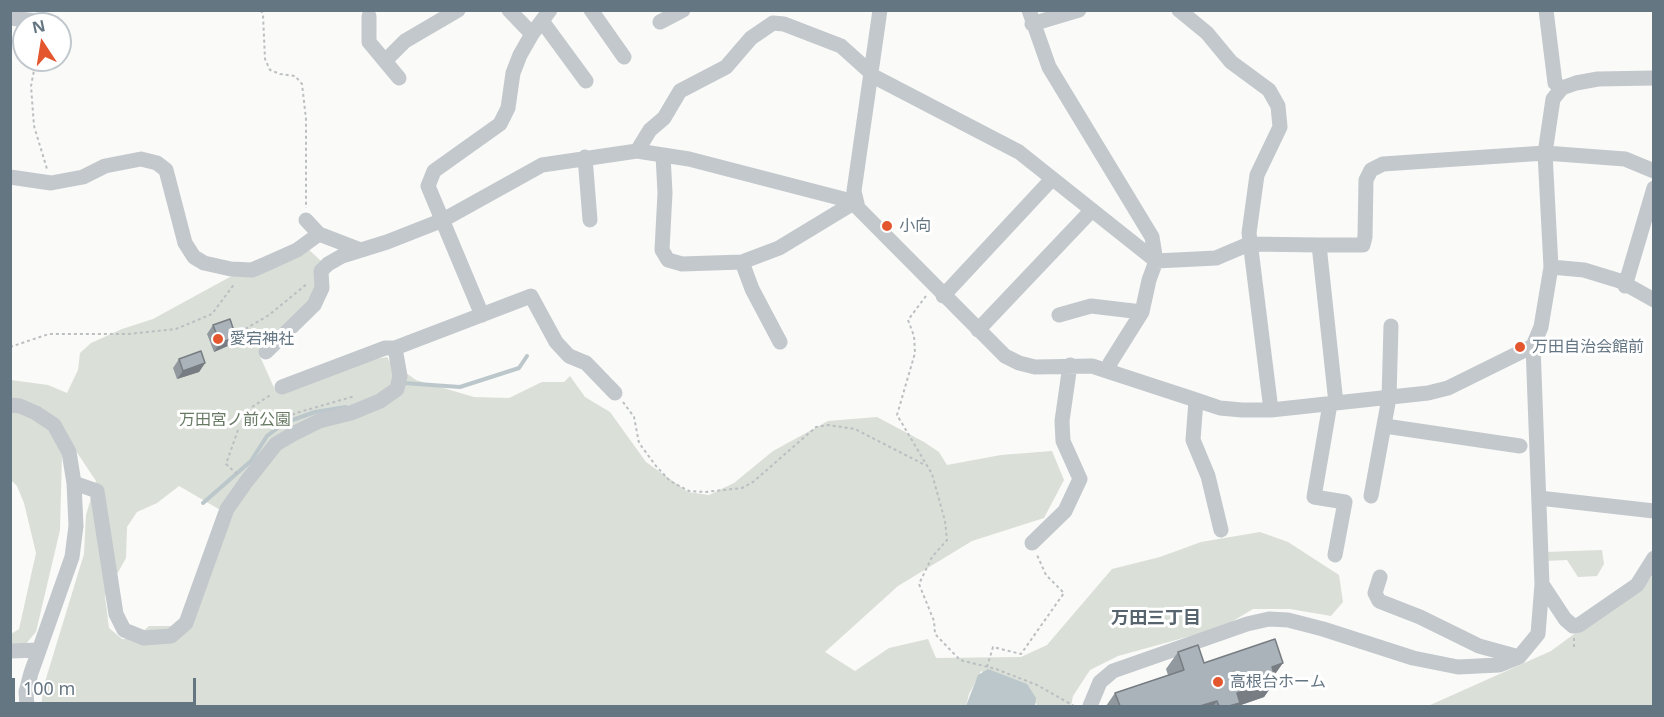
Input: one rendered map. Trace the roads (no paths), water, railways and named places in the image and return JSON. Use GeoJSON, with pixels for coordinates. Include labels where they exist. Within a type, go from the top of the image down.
{"type":"FeatureCollection","features":[{"type":"Feature","properties":{"kind":"street"},"geometry":{"type":"LineString","coordinates":[[385,61],[405,41],[458,10]]}},
{"type":"Feature","properties":{"kind":"street"},"geometry":{"type":"LineString","coordinates":[[508,10],[532,34]]}},
{"type":"Feature","properties":{"kind":"street"},"geometry":{"type":"LineString","coordinates":[[591,10],[624,57]]}},
{"type":"Feature","properties":{"kind":"street"},"geometry":{"type":"LineString","coordinates":[[660,22],[683,10]]}},
{"type":"Feature","properties":{"kind":"street"},"geometry":{"type":"LineString","coordinates":[[855,202],[854,191],[880,10]]}},
{"type":"Feature","properties":{"kind":"street"},"geometry":{"type":"LineString","coordinates":[[1079,10],[1031,17],[1049,67],[1152,237],[1156,261],[1142,312],[1110,363],[1110,369]]}},
{"type":"Feature","properties":{"kind":"street"},"geometry":{"type":"LineString","coordinates":[[1179,10],[1207,33],[1232,62],[1269,90],[1278,106],[1280,127],[1257,175],[1253,192],[1249,244],[1271,410]]}},
{"type":"Feature","properties":{"kind":"street"},"geometry":{"type":"LineString","coordinates":[[1546,10],[1555,83],[1562,88]]}},
{"type":"Feature","properties":{"kind":"street"},"geometry":{"type":"LineString","coordinates":[[369,16],[369,42],[399,78]]}},
{"type":"Feature","properties":{"kind":"street"},"geometry":{"type":"LineString","coordinates":[[482,315],[428,186],[434,171],[500,124],[508,108],[513,73],[532,34],[546,16],[586,81]]}},
{"type":"Feature","properties":{"kind":"street"},"geometry":{"type":"LineString","coordinates":[[637,150],[650,130],[664,118],[680,91],[726,67],[751,38],[784,17],[841,46],[871,74],[1019,152],[1156,261],[1216,258],[1249,244],[1363,245],[1366,180],[1371,170],[1383,164],[1451,161],[1513,153],[1545,153],[1617,158],[1653,171]]}},
{"type":"Feature","properties":{"kind":"street"},"geometry":{"type":"LineString","coordinates":[[1090,706],[1100,682],[1113,671],[1236,628],[1269,620],[1288,620],[1413,658],[1458,667],[1499,665],[1519,657],[1538,634],[1542,584],[1533,346],[1541,327],[1551,267],[1545,153],[1553,99],[1562,88],[1598,79],[1653,78]]}},
{"type":"Feature","properties":{"kind":"street"},"geometry":{"type":"LineString","coordinates":[[266,352],[315,305],[322,288],[321,271],[342,255],[387,242],[443,220],[542,165],[637,150],[855,202],[938,291],[1005,356],[1035,367],[1070,365],[1110,369],[1220,408],[1271,410],[1389,398],[1448,388],[1533,346]]}},
{"type":"Feature","properties":{"kind":"street"},"geometry":{"type":"LineString","coordinates":[[663,155],[665,193],[660,240],[662,250],[668,260],[682,264],[742,262],[779,248],[855,202]]}},
{"type":"Feature","properties":{"kind":"street"},"geometry":{"type":"LineString","coordinates":[[585,157],[590,220]]}},
{"type":"Feature","properties":{"kind":"street"},"geometry":{"type":"LineString","coordinates":[[10,177],[51,183],[83,177],[105,165],[141,159],[158,163],[166,170],[185,243],[194,257],[204,263],[222,267],[252,270],[297,250],[319,234]]}},
{"type":"Feature","properties":{"kind":"street"},"geometry":{"type":"LineString","coordinates":[[938,291],[1052,179]]}},
{"type":"Feature","properties":{"kind":"street"},"geometry":{"type":"LineString","coordinates":[[1625,286],[1653,188]]}},
{"type":"Feature","properties":{"kind":"street"},"geometry":{"type":"LineString","coordinates":[[978,330],[1091,211]]}},
{"type":"Feature","properties":{"kind":"street"},"geometry":{"type":"LineString","coordinates":[[306,220],[319,234],[358,249]]}},
{"type":"Feature","properties":{"kind":"street"},"geometry":{"type":"LineString","coordinates":[[1319,245],[1334,404],[1314,497],[1345,502],[1335,555]]}},
{"type":"Feature","properties":{"kind":"street"},"geometry":{"type":"LineString","coordinates":[[742,262],[752,290],[780,342]]}},
{"type":"Feature","properties":{"kind":"street"},"geometry":{"type":"LineString","coordinates":[[1551,267],[1584,270],[1620,281],[1625,286],[1653,300]]}},
{"type":"Feature","properties":{"kind":"street"},"geometry":{"type":"LineString","coordinates":[[282,387],[385,348],[395,348],[531,296],[556,342],[569,356],[586,363],[615,393]]}},
{"type":"Feature","properties":{"kind":"street"},"geometry":{"type":"LineString","coordinates":[[1059,315],[1090,306],[1142,312]]}},
{"type":"Feature","properties":{"kind":"street"},"geometry":{"type":"LineString","coordinates":[[1371,496],[1389,398],[1391,326]]}},
{"type":"Feature","properties":{"kind":"street"},"geometry":{"type":"LineString","coordinates":[[74,483],[97,491],[116,614],[124,630],[144,638],[171,636],[186,623],[227,509],[246,482],[276,444],[319,421],[351,413],[380,401],[397,389],[400,376],[395,348]]}},
{"type":"Feature","properties":{"kind":"street"},"geometry":{"type":"LineString","coordinates":[[1032,543],[1065,511],[1080,479],[1063,441],[1062,431],[1070,365]]}},
{"type":"Feature","properties":{"kind":"street"},"geometry":{"type":"LineString","coordinates":[[1196,400],[1193,440],[1209,476],[1221,530]]}},
{"type":"Feature","properties":{"kind":"street"},"geometry":{"type":"LineString","coordinates":[[10,405],[20,406],[36,413],[54,425],[69,452],[74,483],[76,526],[72,556],[26,692],[27,706]]}},
{"type":"Feature","properties":{"kind":"street"},"geometry":{"type":"LineString","coordinates":[[1385,426],[1520,446]]}},
{"type":"Feature","properties":{"kind":"street"},"geometry":{"type":"LineString","coordinates":[[1539,498],[1653,511]]}},
{"type":"Feature","properties":{"kind":"street"},"geometry":{"type":"LineString","coordinates":[[1542,584],[1565,619],[1573,626],[1579,625],[1637,585],[1653,558]]}},
{"type":"Feature","properties":{"kind":"street"},"geometry":{"type":"LineString","coordinates":[[1380,577],[1375,594],[1378,600],[1420,617],[1479,646],[1519,657]]}},
{"type":"Feature","properties":{"kind":"street"},"geometry":{"type":"LineString","coordinates":[[10,651],[39,650]]}},
{"type":"Feature","properties":{"kind":"waterway"},"geometry":{"type":"LineString","coordinates":[[403,383],[460,387],[519,368],[527,356]]}},
{"type":"Feature","properties":{"kind":"waterway"},"geometry":{"type":"LineString","coordinates":[[203,503],[251,461],[267,436],[284,423],[315,412],[346,407]]}},
{"type":"Feature","properties":{"kind":"place","name":"小向"},"geometry":{"type":"Point","coordinates":[887,226]}},
{"type":"Feature","properties":{"kind":"place","name":"愛宕神社"},"geometry":{"type":"Point","coordinates":[218,339]}},
{"type":"Feature","properties":{"kind":"place","name":"万田自治会館前"},"geometry":{"type":"Point","coordinates":[1520,347]}},
{"type":"Feature","properties":{"kind":"place","name":"高根台ホーム"},"geometry":{"type":"Point","coordinates":[1218,682]}},
{"type":"Feature","properties":{"kind":"district","name":"万田三丁目"},"geometry":{"type":"Point","coordinates":[1156,619]}},
{"type":"Feature","properties":{"kind":"park label","name":"万田宮ノ前公園"},"geometry":{"type":"Point","coordinates":[235,420]}}]}
